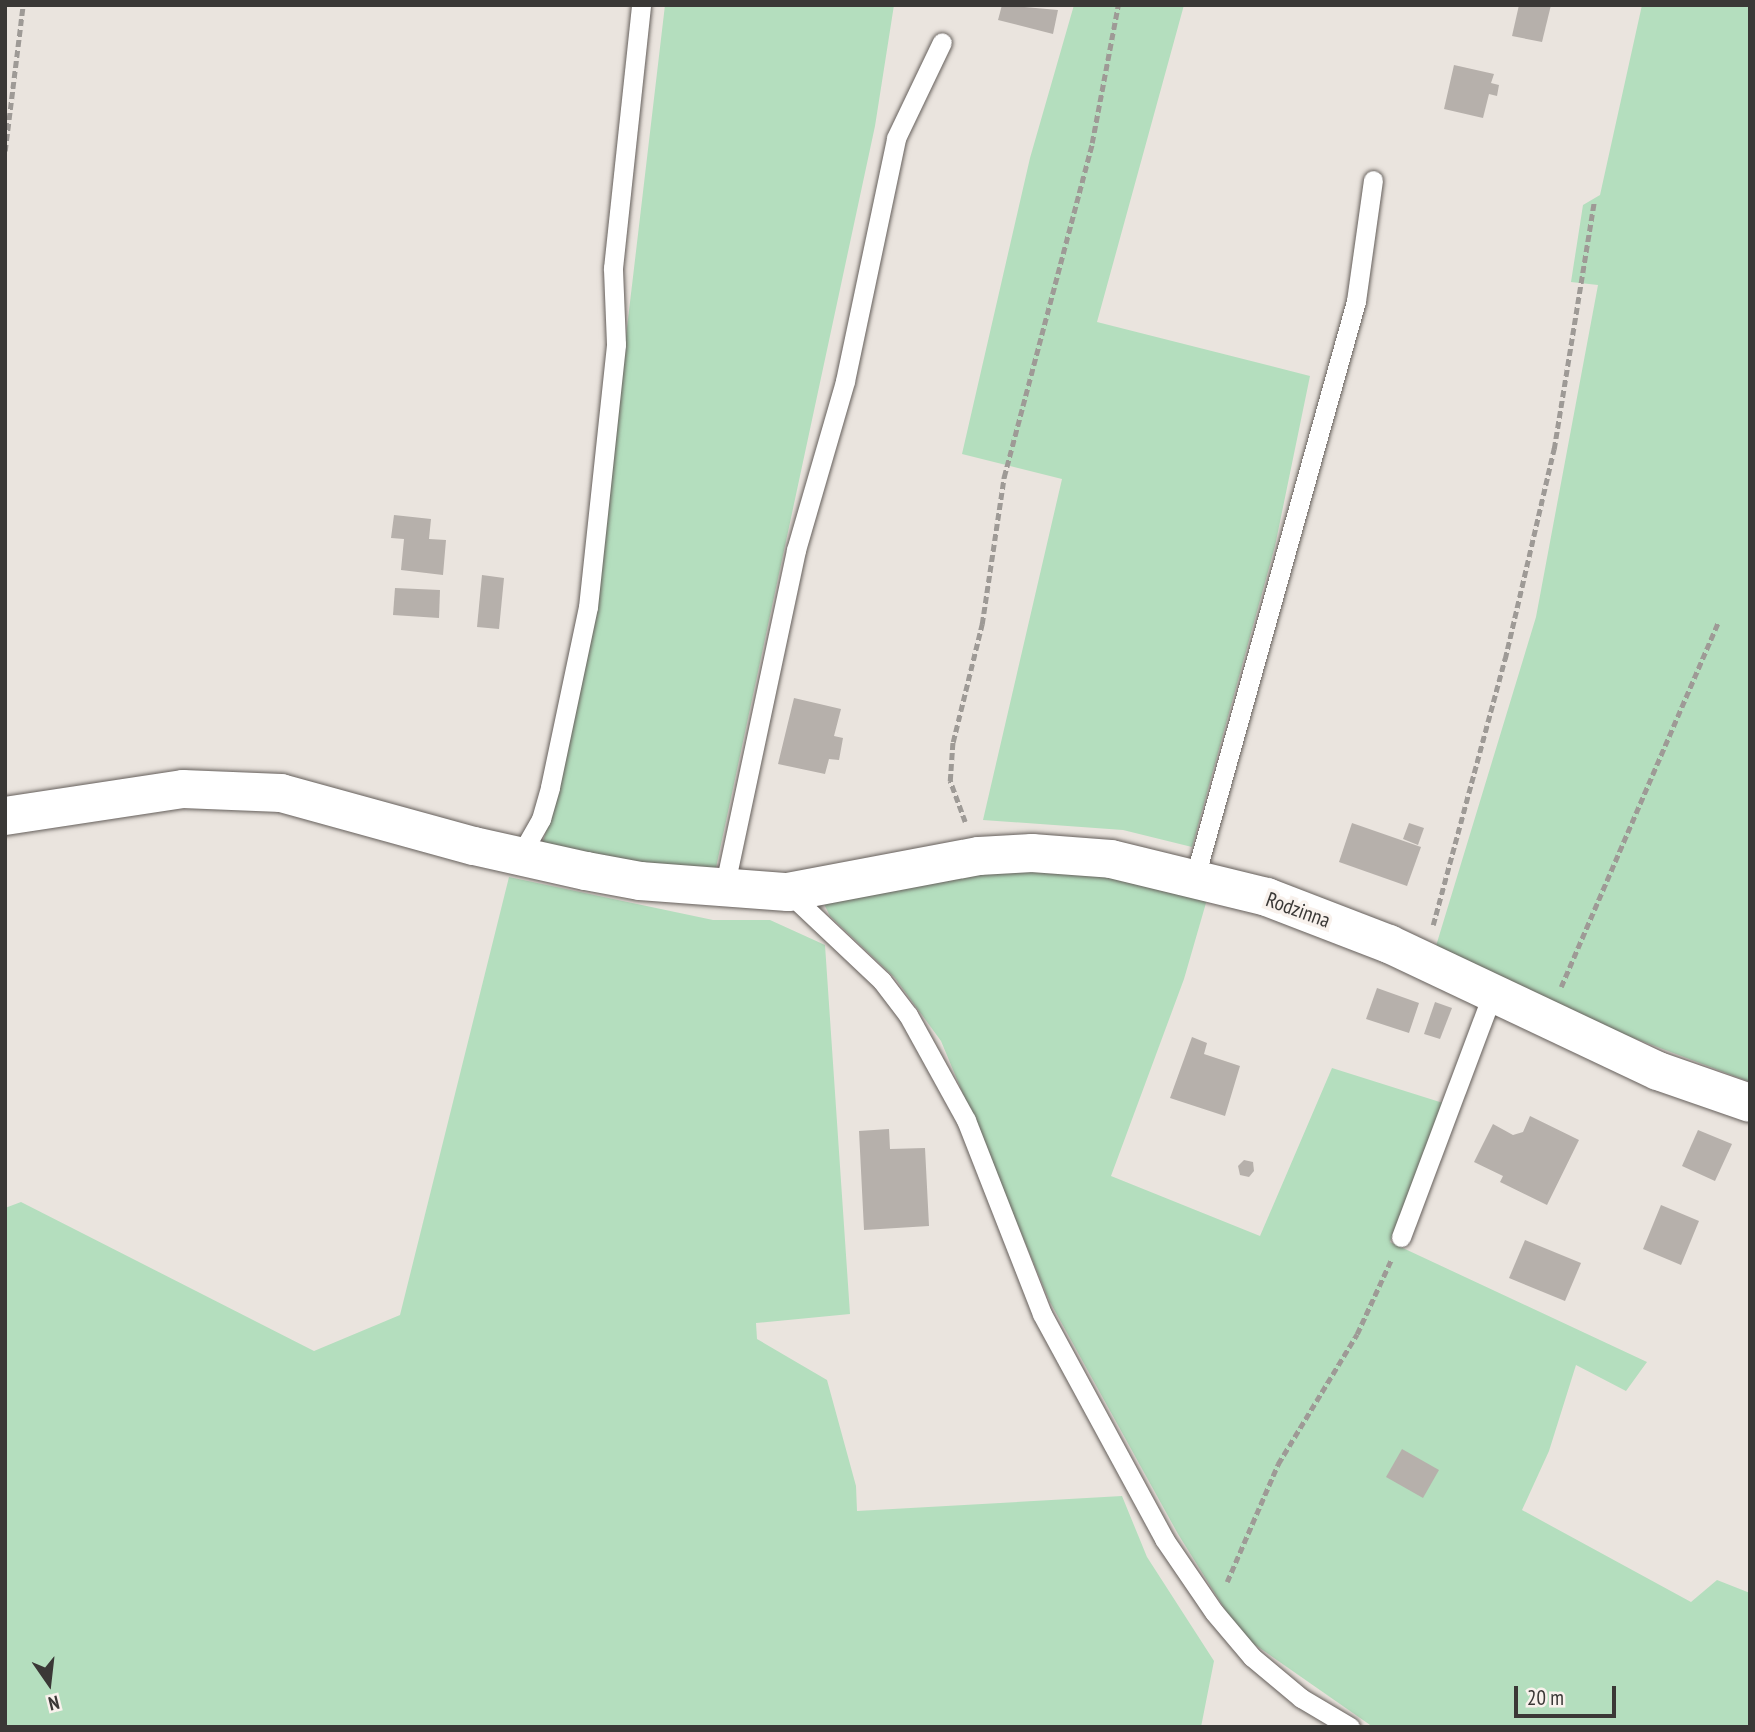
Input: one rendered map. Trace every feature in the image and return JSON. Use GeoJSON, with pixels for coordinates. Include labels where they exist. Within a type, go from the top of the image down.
{"type":"FeatureCollection","features":[{"type":"Feature","properties":{"kind":"street","name":"Rodzinna"},"geometry":{"type":"LineString","coordinates":[[5,816],[183,789],[281,793],[520,856],[640,881],[724,889],[802,890],[979,856],[1032,853],[1111,859],[1195,877],[1267,898],[1419,958],[1658,1071],[1750,1103]]}},
{"type":"Feature","properties":{"kind":"lane"},"geometry":{"type":"LineString","coordinates":[[520,856],[541,819],[550,787],[588,607],[616,344],[613,268],[641,5]]}},
{"type":"Feature","properties":{"kind":"lane"},"geometry":{"type":"LineString","coordinates":[[724,889],[796,551],[845,381],[896,138],[942,42]]}},
{"type":"Feature","properties":{"kind":"lane"},"geometry":{"type":"LineString","coordinates":[[1195,877],[1356,301],[1373,180]]}},
{"type":"Feature","properties":{"kind":"lane"},"geometry":{"type":"LineString","coordinates":[[802,890],[882,981],[908,1015],[966,1120],[1042,1314],[1138,1495],[1214,1612],[1252,1657],[1291,1690],[1350,1727]]}},
{"type":"Feature","properties":{"kind":"lane"},"geometry":{"type":"LineString","coordinates":[[1401,1237],[1493,992]]}},
{"type":"Feature","properties":{"kind":"path"},"geometry":{"type":"LineString","coordinates":[[5,151],[23,5]]}},
{"type":"Feature","properties":{"kind":"path"},"geometry":{"type":"LineString","coordinates":[[979,856],[950,781],[953,741],[982,624],[1004,477],[1092,143],[1118,5]]}},
{"type":"Feature","properties":{"kind":"path"},"geometry":{"type":"LineString","coordinates":[[1419,958],[1446,887],[1551,462],[1594,202]]}},
{"type":"Feature","properties":{"kind":"path"},"geometry":{"type":"LineString","coordinates":[[1548,1017],[1718,623]]}},
{"type":"Feature","properties":{"kind":"path"},"geometry":{"type":"LineString","coordinates":[[1214,1612],[1278,1464],[1357,1334],[1401,1237]]}},
{"type":"Feature","properties":{"kind":"green space"},"geometry":{"type":"Polygon","coordinates":[[[665,5],[894,5],[875,126],[714,877],[542,845],[558,791],[594,608],[665,5]]]}},
{"type":"Feature","properties":{"kind":"green space"},"geometry":{"type":"Polygon","coordinates":[[[1074,5],[1184,5],[1097,322],[1310,376],[1275,546],[1192,847],[1123,830],[983,820],[1062,479],[962,454],[1030,158],[1074,5]]]}},
{"type":"Feature","properties":{"kind":"green space"},"geometry":{"type":"Polygon","coordinates":[[[1642,5],[1750,5],[1750,1082],[1586,1020],[1436,946],[1536,617],[1598,285],[1571,282],[1583,205],[1600,195],[1642,5]]]}},
{"type":"Feature","properties":{"kind":"green space"},"geometry":{"type":"Polygon","coordinates":[[[1016,866],[1128,874],[1208,896],[1184,979],[1111,1176],[1260,1236],[1332,1068],[1443,1103],[1390,1242],[1647,1362],[1626,1391],[1576,1365],[1549,1451],[1522,1510],[1691,1602],[1717,1580],[1750,1593],[1750,1727],[1373,1727],[1241,1635],[1178,1534],[1050,1302],[941,1041],[895,978],[830,916],[823,902],[1016,866]]]}},
{"type":"Feature","properties":{"kind":"green space"},"geometry":{"type":"Polygon","coordinates":[[[509,877],[713,920],[770,920],[825,945],[850,1314],[756,1323],[757,1339],[827,1380],[856,1486],[857,1511],[1122,1496],[1147,1557],[1214,1661],[1201,1727],[5,1727],[5,1208],[21,1202],[314,1351],[400,1315],[509,877]]]}},
{"type":"Feature","properties":{"kind":"building"},"geometry":{"type":"Polygon","coordinates":[[[1002,5],[1058,10],[1053,34],[998,20],[1002,5]]]}},
{"type":"Feature","properties":{"kind":"building"},"geometry":{"type":"Polygon","coordinates":[[[1519,5],[1551,5],[1542,42],[1512,36],[1519,5]]]}},
{"type":"Feature","properties":{"kind":"building"},"geometry":{"type":"Polygon","coordinates":[[[1454,65],[1494,74],[1491,83],[1499,85],[1497,96],[1489,94],[1483,118],[1444,109],[1454,65]]]}},
{"type":"Feature","properties":{"kind":"building"},"geometry":{"type":"Polygon","coordinates":[[[394,515],[431,519],[429,539],[446,540],[443,575],[401,570],[404,539],[391,538],[394,515]]]}},
{"type":"Feature","properties":{"kind":"building"},"geometry":{"type":"Polygon","coordinates":[[[482,575],[504,578],[499,629],[477,627],[482,575]]]}},
{"type":"Feature","properties":{"kind":"building"},"geometry":{"type":"Polygon","coordinates":[[[395,588],[440,590],[439,618],[393,615],[395,588]]]}},
{"type":"Feature","properties":{"kind":"building"},"geometry":{"type":"Polygon","coordinates":[[[794,698],[841,709],[834,736],[843,738],[839,760],[829,759],[825,774],[778,764],[794,698]]]}},
{"type":"Feature","properties":{"kind":"building"},"geometry":{"type":"Polygon","coordinates":[[[1352,823],[1421,847],[1407,886],[1339,862],[1352,823]]]}},
{"type":"Feature","properties":{"kind":"building"},"geometry":{"type":"Polygon","coordinates":[[[1409,823],[1424,828],[1418,845],[1403,839],[1409,823]]]}},
{"type":"Feature","properties":{"kind":"building"},"geometry":{"type":"Polygon","coordinates":[[[1377,988],[1419,1003],[1409,1033],[1366,1019],[1377,988]]]}},
{"type":"Feature","properties":{"kind":"building"},"geometry":{"type":"Polygon","coordinates":[[[1435,1002],[1452,1008],[1440,1039],[1424,1034],[1435,1002]]]}},
{"type":"Feature","properties":{"kind":"building"},"geometry":{"type":"Polygon","coordinates":[[[1192,1037],[1207,1043],[1204,1054],[1240,1066],[1225,1116],[1170,1098],[1192,1037]]]}},
{"type":"Feature","properties":{"kind":"building"},"geometry":{"type":"Polygon","coordinates":[[[1530,1116],[1579,1140],[1547,1205],[1500,1182],[1503,1176],[1474,1162],[1493,1124],[1513,1135],[1523,1132],[1530,1116]]]}},
{"type":"Feature","properties":{"kind":"building"},"geometry":{"type":"Polygon","coordinates":[[[889,1129],[890,1149],[925,1148],[929,1226],[864,1230],[859,1131],[889,1129]]]}},
{"type":"Feature","properties":{"kind":"building"},"geometry":{"type":"Polygon","coordinates":[[[1698,1130],[1732,1144],[1715,1181],[1682,1166],[1698,1130]]]}},
{"type":"Feature","properties":{"kind":"building"},"geometry":{"type":"Polygon","coordinates":[[[1244,1160],[1253,1162],[1254,1171],[1249,1177],[1240,1175],[1238,1166],[1244,1160]]]}},
{"type":"Feature","properties":{"kind":"building"},"geometry":{"type":"Polygon","coordinates":[[[1661,1205],[1699,1221],[1681,1265],[1643,1249],[1661,1205]]]}},
{"type":"Feature","properties":{"kind":"building"},"geometry":{"type":"Polygon","coordinates":[[[1525,1240],[1581,1263],[1565,1301],[1509,1278],[1525,1240]]]}},
{"type":"Feature","properties":{"kind":"building"},"geometry":{"type":"Polygon","coordinates":[[[1402,1449],[1439,1470],[1423,1498],[1386,1477],[1402,1449]]]}}]}
